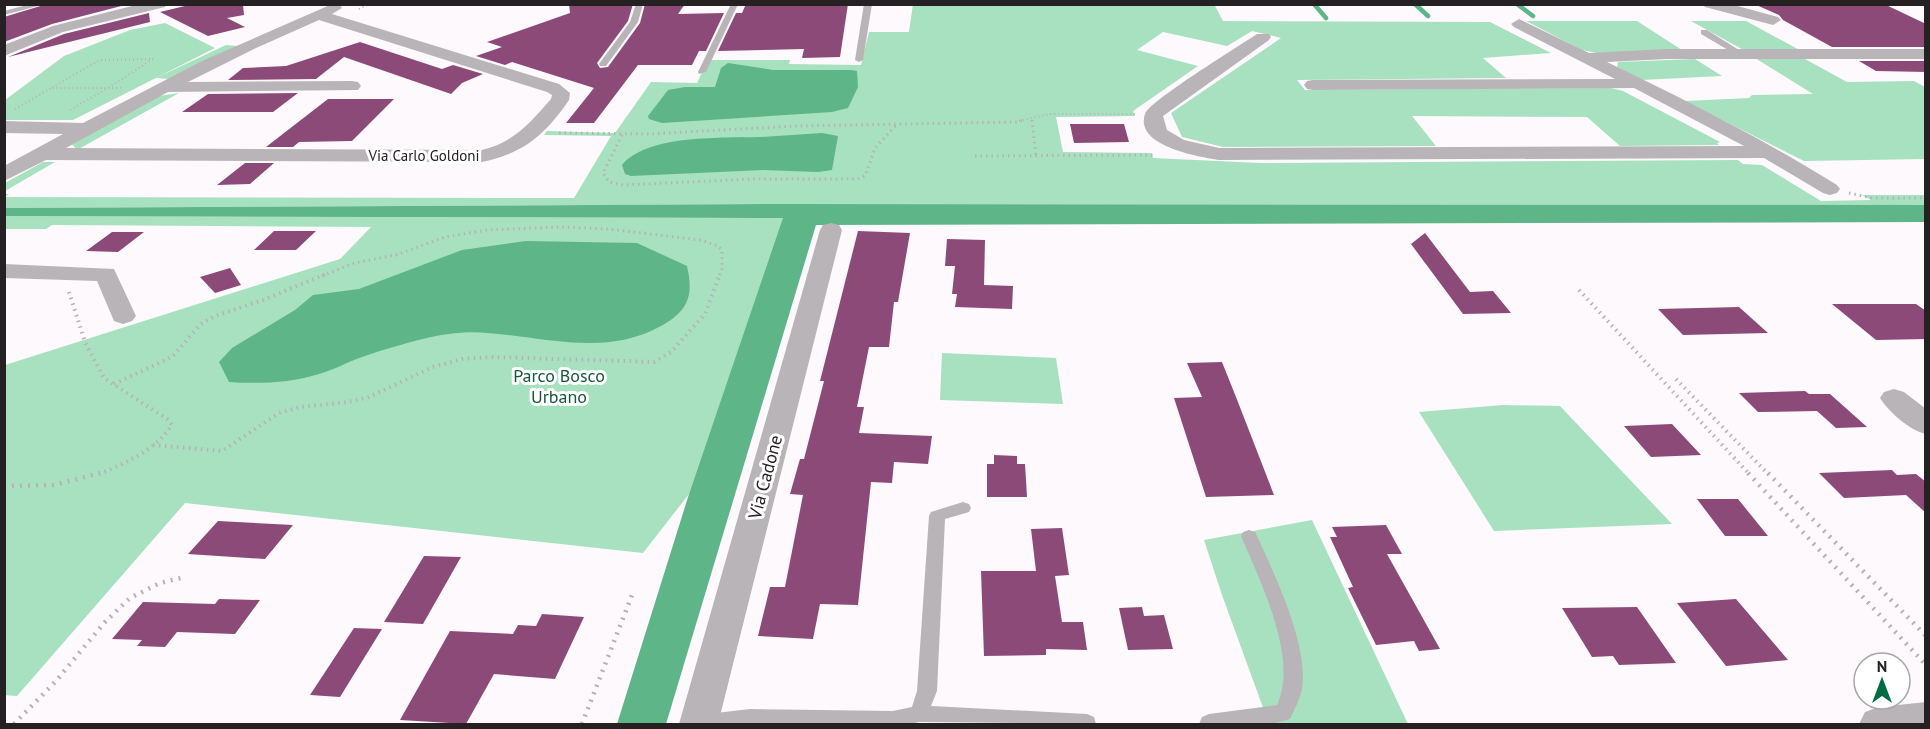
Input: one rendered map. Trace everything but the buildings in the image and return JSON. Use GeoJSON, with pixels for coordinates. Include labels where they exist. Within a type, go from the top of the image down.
{"type":"FeatureCollection","features":[{"type":"Feature","properties":{"kind":"street"},"geometry":{"type":"LineString","coordinates":[[4,51],[58,29],[160,4]]}},
{"type":"Feature","properties":{"kind":"street","name":"Via Carlo Goldoni"},"geometry":{"type":"LineString","coordinates":[[4,175],[248,45],[345,4]]}},
{"type":"Feature","properties":{"kind":"street"},"geometry":{"type":"LineString","coordinates":[[1710,4],[1773,20]]}},
{"type":"Feature","properties":{"kind":"street","name":"Via Carlo Goldoni"},"geometry":{"type":"LineString","coordinates":[[42,154],[482,156],[512,149],[531,133],[560,100],[561,93],[553,88],[319,15]]}},
{"type":"Feature","properties":{"kind":"street"},"geometry":{"type":"LineString","coordinates":[[1519,24],[1768,152],[1830,189]]}},
{"type":"Feature","properties":{"kind":"street"},"geometry":{"type":"LineString","coordinates":[[1263,37],[1172,99],[1154,114],[1153,121],[1161,134],[1178,145],[1219,154],[1768,152]]}},
{"type":"Feature","properties":{"kind":"street"},"geometry":{"type":"LineString","coordinates":[[1585,58],[1667,54],[1743,56],[1926,54]]}},
{"type":"Feature","properties":{"kind":"street"},"geometry":{"type":"LineString","coordinates":[[1313,85],[1636,84]]}},
{"type":"Feature","properties":{"kind":"street"},"geometry":{"type":"LineString","coordinates":[[166,87],[352,86]]}},
{"type":"Feature","properties":{"kind":"street"},"geometry":{"type":"LineString","coordinates":[[9,118],[89,129]]}},
{"type":"Feature","properties":{"kind":"street","name":"Via Cadone"},"geometry":{"type":"LineString","coordinates":[[698,724],[831,230]]}},
{"type":"Feature","properties":{"kind":"street"},"geometry":{"type":"LineString","coordinates":[[4,271],[106,274],[123,316]]}},
{"type":"Feature","properties":{"kind":"street"},"geometry":{"type":"LineString","coordinates":[[1894,398],[1926,425]]}},
{"type":"Feature","properties":{"kind":"street"},"geometry":{"type":"LineString","coordinates":[[1879,724],[1926,719]]}},
{"type":"Feature","properties":{"kind":"lane"},"geometry":{"type":"LineString","coordinates":[[5,13],[42,4]]}},
{"type":"Feature","properties":{"kind":"lane"},"geometry":{"type":"LineString","coordinates":[[603,64],[634,22],[640,4]]}},
{"type":"Feature","properties":{"kind":"lane"},"geometry":{"type":"LineString","coordinates":[[702,72],[735,4]]}},
{"type":"Feature","properties":{"kind":"lane"},"geometry":{"type":"LineString","coordinates":[[859,60],[868,4]]}},
{"type":"Feature","properties":{"kind":"lane"},"geometry":{"type":"LineString","coordinates":[[1704,32],[1743,56]]}},
{"type":"Feature","properties":{"kind":"lane"},"geometry":{"type":"LineString","coordinates":[[919,714],[927,691],[937,516],[963,508]]}},
{"type":"Feature","properties":{"kind":"lane"},"geometry":{"type":"LineString","coordinates":[[1209,724],[1283,713],[1293,687],[1292,656],[1271,587],[1250,536]]}},
{"type":"Feature","properties":{"kind":"lane"},"geometry":{"type":"LineString","coordinates":[[698,724],[750,718],[893,720],[919,714],[1087,723]]}},
{"type":"Feature","properties":{"kind":"path"},"geometry":{"type":"LineString","coordinates":[[9,118],[51,88],[100,60],[153,59],[67,112]]}},
{"type":"Feature","properties":{"kind":"path"},"geometry":{"type":"LineString","coordinates":[[51,88],[132,88]]}},
{"type":"Feature","properties":{"kind":"path"},"geometry":{"type":"LineString","coordinates":[[531,133],[622,135],[898,123],[1017,122],[1049,114],[1154,114]]}},
{"type":"Feature","properties":{"kind":"path"},"geometry":{"type":"LineString","coordinates":[[1032,119],[1036,157]]}},
{"type":"Feature","properties":{"kind":"path"},"geometry":{"type":"LineString","coordinates":[[622,135],[603,173],[609,182],[624,185],[857,179],[865,176],[875,148],[898,123]]}},
{"type":"Feature","properties":{"kind":"path"},"geometry":{"type":"LineString","coordinates":[[975,156],[1168,155],[1195,150]]}},
{"type":"Feature","properties":{"kind":"path"},"geometry":{"type":"LineString","coordinates":[[1830,189],[1872,198],[1926,198]]}},
{"type":"Feature","properties":{"kind":"path"},"geometry":{"type":"LineString","coordinates":[[114,384],[172,357],[201,324],[215,316],[263,300],[354,263],[396,255],[445,237],[499,230],[558,227],[608,229],[701,240],[718,246],[722,250],[724,259],[722,269],[705,314],[671,352],[654,363],[469,358],[433,367],[369,397],[348,402],[300,407],[279,413],[222,451],[153,445]]}},
{"type":"Feature","properties":{"kind":"path"},"geometry":{"type":"LineString","coordinates":[[4,486],[69,483],[102,472],[153,445],[168,434],[172,425],[167,419],[104,378],[85,342],[66,283]]}},
{"type":"Feature","properties":{"kind":"path"},"geometry":{"type":"LineString","coordinates":[[1579,290],[1926,665]]}},
{"type":"Feature","properties":{"kind":"path"},"geometry":{"type":"LineString","coordinates":[[1676,379],[1926,636]]}},
{"type":"Feature","properties":{"kind":"path"},"geometry":{"type":"LineString","coordinates":[[14,724],[56,681],[104,623],[130,598],[160,583],[185,577]]}},
{"type":"Feature","properties":{"kind":"path"},"geometry":{"type":"LineString","coordinates":[[582,724],[634,590]]}},
{"type":"Feature","properties":{"kind":"green space"},"geometry":{"type":"Polygon","coordinates":[[[913,4],[1214,4],[1223,21],[1490,22],[1551,53],[1483,58],[1506,78],[1297,80],[1305,90],[1611,88],[1623,91],[1720,142],[1717,143],[1719,145],[1620,146],[1587,117],[1412,116],[1436,146],[1223,147],[1182,137],[1171,113],[1281,38],[1252,31],[1227,46],[1163,32],[1137,50],[1198,66],[1133,111],[1135,116],[1056,117],[1063,152],[1151,153],[1153,158],[1260,163],[1738,160],[1743,164],[1762,165],[1821,201],[1871,200],[1862,195],[1926,195],[1925,205],[785,204],[5,208],[5,197],[574,198],[611,136],[544,135],[547,131],[615,133],[651,82],[697,83],[708,60],[790,60],[789,64],[861,65],[869,32],[909,32],[913,4]]]}},
{"type":"Feature","properties":{"kind":"green space"},"geometry":{"type":"Polygon","coordinates":[[[1526,21],[1637,21],[1682,50],[1603,54],[1582,50],[1526,21]]]}},
{"type":"Feature","properties":{"kind":"green space"},"geometry":{"type":"Polygon","coordinates":[[[1691,21],[1746,21],[1805,53],[1749,53],[1691,21]]]}},
{"type":"Feature","properties":{"kind":"green space"},"geometry":{"type":"Polygon","coordinates":[[[165,23],[215,48],[73,120],[5,120],[5,100],[64,56],[130,30],[165,23]]]}},
{"type":"Feature","properties":{"kind":"green space"},"geometry":{"type":"Polygon","coordinates":[[[226,45],[237,46],[169,79],[156,78],[226,45]]]}},
{"type":"Feature","properties":{"kind":"green space"},"geometry":{"type":"Polygon","coordinates":[[[1755,58],[1805,59],[1847,82],[1914,81],[1925,87],[1925,159],[1804,161],[1685,101],[1749,98],[1752,95],[1813,94],[1755,58]]]}},
{"type":"Feature","properties":{"kind":"green space"},"geometry":{"type":"Polygon","coordinates":[[[1695,59],[1722,76],[1641,80],[1617,67],[1618,62],[1695,59]]]}},
{"type":"Feature","properties":{"kind":"green space"},"geometry":{"type":"Polygon","coordinates":[[[179,93],[77,150],[72,144],[159,96],[179,93]]]}},
{"type":"Feature","properties":{"kind":"green space"},"geometry":{"type":"Polygon","coordinates":[[[43,162],[55,162],[5,191],[5,183],[43,162]]]}},
{"type":"Feature","properties":{"kind":"green space","name":"Parco Bosco Urbano"},"geometry":{"type":"Polygon","coordinates":[[[5,216],[784,218],[689,494],[643,553],[185,503],[17,696],[4,695],[5,365],[340,259],[371,227],[52,225],[46,229],[5,229],[5,216]]]}},
{"type":"Feature","properties":{"kind":"green space"},"geometry":{"type":"Polygon","coordinates":[[[942,353],[1056,358],[1063,404],[940,400],[942,353]]]}},
{"type":"Feature","properties":{"kind":"green space"},"geometry":{"type":"Polygon","coordinates":[[[1503,405],[1560,406],[1672,524],[1494,531],[1419,412],[1503,405]]]}},
{"type":"Feature","properties":{"kind":"green space"},"geometry":{"type":"Polygon","coordinates":[[[1312,520],[1408,724],[1269,724],[1204,540],[1312,520]]]}},
{"type":"Feature","properties":{"kind":"shaded area"},"geometry":{"type":"Polygon","coordinates":[[[728,63],[773,70],[857,71],[858,87],[848,108],[832,112],[662,123],[649,119],[648,116],[668,90],[685,87],[715,87],[721,68],[728,63]]]}},
{"type":"Feature","properties":{"kind":"shaded area"},"geometry":{"type":"Polygon","coordinates":[[[822,133],[838,136],[832,170],[818,172],[763,170],[631,176],[625,174],[622,165],[634,155],[667,143],[708,138],[822,133]]]}},
{"type":"Feature","properties":{"kind":"shaded area"},"geometry":{"type":"Polygon","coordinates":[[[785,204],[1925,205],[1926,222],[816,225],[666,724],[617,724],[689,494],[783,218],[5,216],[4,208],[785,204]]]}},
{"type":"Feature","properties":{"kind":"shaded area"},"geometry":{"type":"Polygon","coordinates":[[[526,241],[637,243],[687,266],[690,286],[687,302],[677,315],[661,326],[618,341],[575,343],[481,332],[455,333],[389,348],[308,377],[263,383],[229,382],[219,362],[232,348],[295,310],[313,295],[359,289],[462,250],[526,241]]]}},
{"type":"Feature","properties":{"kind":"waterway"},"geometry":{"type":"LineString","coordinates":[[1314,4],[1326,18]]}},
{"type":"Feature","properties":{"kind":"waterway"},"geometry":{"type":"LineString","coordinates":[[1415,4],[1428,16]]}},
{"type":"Feature","properties":{"kind":"waterway"},"geometry":{"type":"LineString","coordinates":[[1517,4],[1533,16]]}}]}
